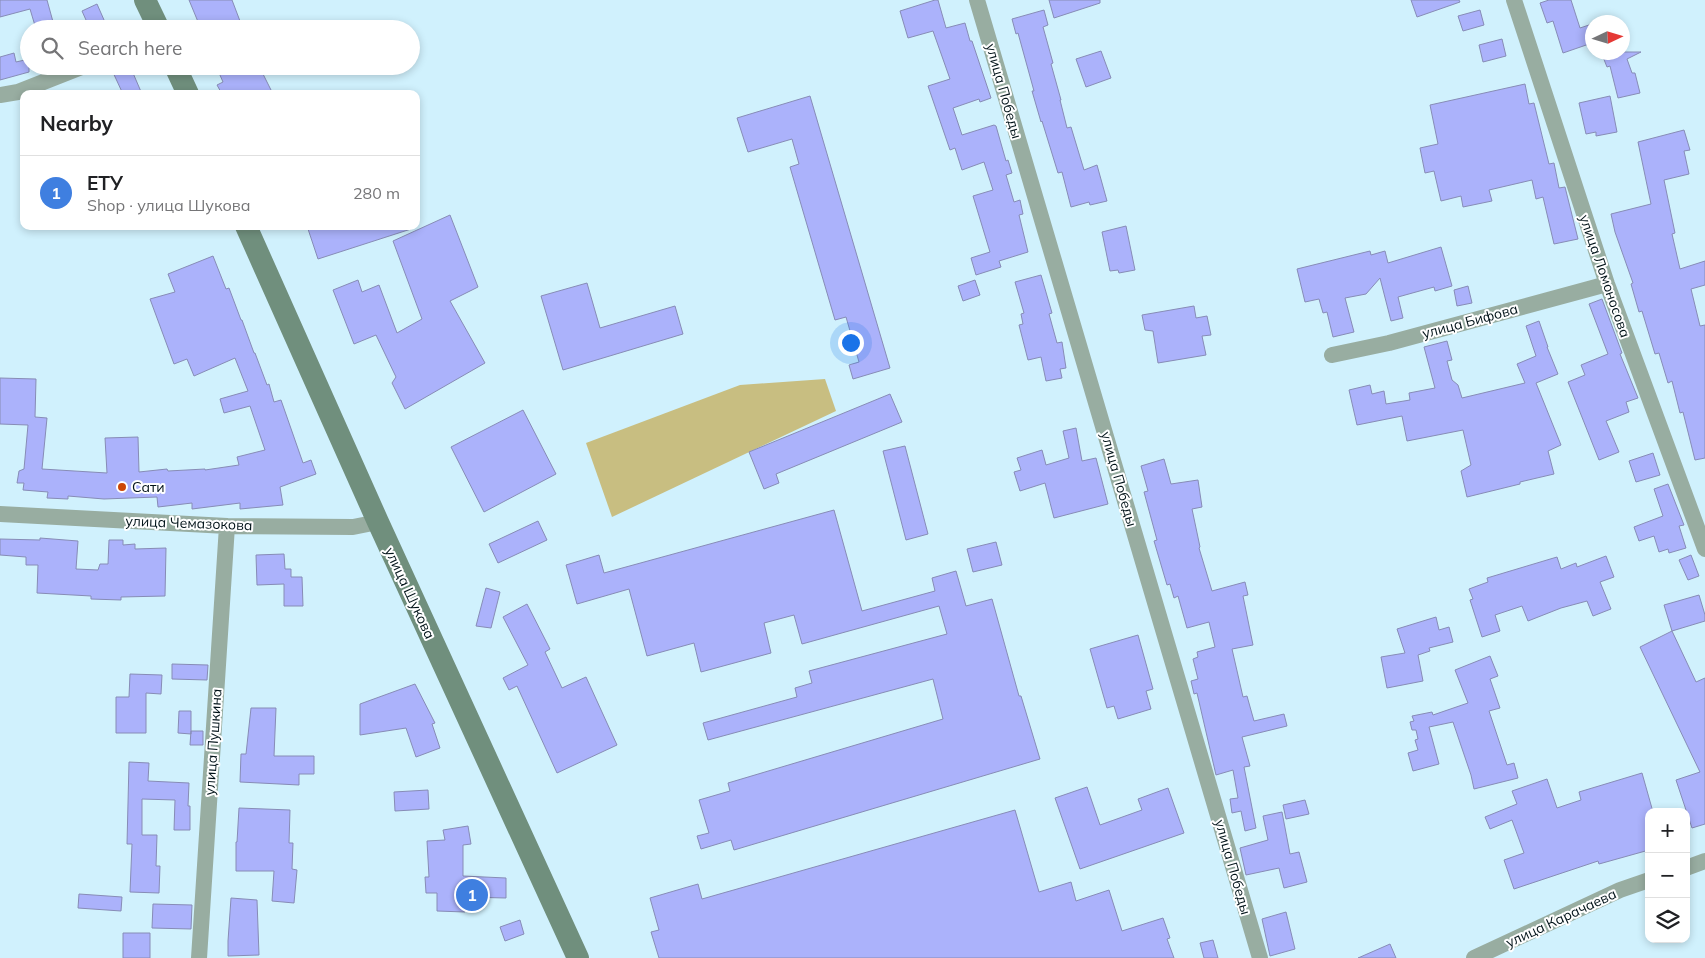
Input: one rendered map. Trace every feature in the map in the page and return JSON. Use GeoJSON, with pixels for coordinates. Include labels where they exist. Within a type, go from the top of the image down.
{"type":"FeatureCollection","features":[{"type":"Feature","properties":{"kind":"main road"},"geometry":{"type":"LineString","coordinates":[[145,0],[154,20]]}},
{"type":"Feature","properties":{"kind":"main road"},"geometry":{"type":"LineString","coordinates":[[179,75],[186,90]]}},
{"type":"Feature","properties":{"kind":"main road","name":"улица Шукова"},"geometry":{"type":"LineString","coordinates":[[248,230],[378,522],[578,958]]}},
{"type":"Feature","properties":{"kind":"street","name":"улица Победы"},"geometry":{"type":"LineString","coordinates":[[978,0],[1260,958]]}},
{"type":"Feature","properties":{"kind":"street","name":"улица Ломоносова"},"geometry":{"type":"LineString","coordinates":[[1514,0],[1607,284],[1705,549]]}},
{"type":"Feature","properties":{"kind":"street"},"geometry":{"type":"LineString","coordinates":[[23,90],[61,75]]}},
{"type":"Feature","properties":{"kind":"street"},"geometry":{"type":"LineString","coordinates":[[0,95],[20,91]]}},
{"type":"Feature","properties":{"kind":"street","name":"улица Бифова"},"geometry":{"type":"LineString","coordinates":[[1332,355],[1389,342],[1607,284]]}},
{"type":"Feature","properties":{"kind":"street","name":"улица Чемазокова"},"geometry":{"type":"LineString","coordinates":[[0,514],[227,526],[353,527],[378,522]]}},
{"type":"Feature","properties":{"kind":"street","name":"улица Пушкина"},"geometry":{"type":"LineString","coordinates":[[199,958],[227,526]]}},
{"type":"Feature","properties":{"kind":"street"},"geometry":{"type":"LineString","coordinates":[[1690,867],[1705,861]]}},
{"type":"Feature","properties":{"kind":"street","name":"улица Карачаева"},"geometry":{"type":"LineString","coordinates":[[1474,958],[1620,890],[1645,881]]}},
{"type":"Feature","properties":{"kind":"shaded area"},"geometry":{"type":"Polygon","coordinates":[[[825,379],[836,411],[612,517],[586,443],[740,385],[825,379]]]}},
{"type":"Feature","properties":{"kind":"building"},"geometry":{"type":"Polygon","coordinates":[[[0,0],[47,0],[53,20],[33,20],[30,9],[0,17],[0,0]]]}},
{"type":"Feature","properties":{"kind":"building"},"geometry":{"type":"Polygon","coordinates":[[[189,0],[232,0],[240,20],[197,20],[189,0]]]}},
{"type":"Feature","properties":{"kind":"building"},"geometry":{"type":"Polygon","coordinates":[[[938,0],[946,28],[965,23],[991,98],[980,102],[979,99],[953,108],[962,135],[996,126],[1006,161],[1008,160],[1012,173],[1006,175],[1014,202],[1020,200],[1023,214],[1019,215],[1028,252],[999,261],[1001,267],[976,275],[971,258],[990,252],[973,196],[993,190],[984,162],[962,170],[955,148],[950,150],[928,86],[950,79],[933,31],[908,38],[900,11],[938,0]]]}},
{"type":"Feature","properties":{"kind":"building"},"geometry":{"type":"Polygon","coordinates":[[[1049,0],[1100,0],[1100,3],[1054,18],[1049,0]]]}},
{"type":"Feature","properties":{"kind":"building"},"geometry":{"type":"Polygon","coordinates":[[[1411,0],[1459,0],[1460,2],[1417,17],[1411,0]]]}},
{"type":"Feature","properties":{"kind":"building"},"geometry":{"type":"Polygon","coordinates":[[[1549,0],[1571,0],[1580,28],[1585,26],[1585,45],[1563,53],[1553,21],[1547,23],[1540,3],[1549,0]]]}},
{"type":"Feature","properties":{"kind":"building"},"geometry":{"type":"Polygon","coordinates":[[[97,4],[104,20],[86,20],[82,11],[97,4]]]}},
{"type":"Feature","properties":{"kind":"building"},"geometry":{"type":"Polygon","coordinates":[[[1044,10],[1048,25],[1043,27],[1067,128],[1071,127],[1084,170],[1097,165],[1107,201],[1090,205],[1089,202],[1071,207],[1062,172],[1058,173],[1041,122],[1018,33],[1016,34],[1012,19],[1044,10]]]}},
{"type":"Feature","properties":{"kind":"building"},"geometry":{"type":"Polygon","coordinates":[[[1480,10],[1484,25],[1463,31],[1458,16],[1480,10]]]}},
{"type":"Feature","properties":{"kind":"building"},"geometry":{"type":"Polygon","coordinates":[[[1502,39],[1506,56],[1483,62],[1479,45],[1502,39]]]}},
{"type":"Feature","properties":{"kind":"building"},"geometry":{"type":"Polygon","coordinates":[[[1101,51],[1111,78],[1086,87],[1076,59],[1101,51]]]}},
{"type":"Feature","properties":{"kind":"building"},"geometry":{"type":"Polygon","coordinates":[[[1630,52],[1641,52],[1630,58],[1630,52]]]}},
{"type":"Feature","properties":{"kind":"building"},"geometry":{"type":"Polygon","coordinates":[[[14,53],[16,62],[20,61],[20,74],[0,80],[0,57],[14,53]]]}},
{"type":"Feature","properties":{"kind":"building"},"geometry":{"type":"Polygon","coordinates":[[[1604,60],[1627,60],[1632,73],[1635,73],[1640,93],[1618,98],[1610,66],[1607,67],[1604,60]]]}},
{"type":"Feature","properties":{"kind":"building"},"geometry":{"type":"Polygon","coordinates":[[[114,75],[134,75],[140,90],[121,90],[114,75]]]}},
{"type":"Feature","properties":{"kind":"building"},"geometry":{"type":"Polygon","coordinates":[[[220,75],[264,75],[271,90],[220,90],[217,85],[223,82],[220,75]]]}},
{"type":"Feature","properties":{"kind":"building"},"geometry":{"type":"Polygon","coordinates":[[[1525,84],[1529,104],[1534,103],[1549,164],[1554,163],[1559,188],[1565,187],[1578,239],[1554,244],[1543,197],[1536,199],[1532,180],[1489,190],[1492,201],[1463,207],[1461,196],[1441,201],[1434,171],[1425,173],[1420,148],[1438,144],[1430,105],[1525,84]]]}},
{"type":"Feature","properties":{"kind":"building"},"geometry":{"type":"Polygon","coordinates":[[[810,96],[890,368],[853,379],[849,365],[859,362],[846,317],[835,320],[790,167],[799,164],[792,139],[748,152],[737,118],[810,96]]]}},
{"type":"Feature","properties":{"kind":"building"},"geometry":{"type":"Polygon","coordinates":[[[1610,96],[1617,132],[1596,136],[1596,132],[1586,134],[1579,103],[1610,96]]]}},
{"type":"Feature","properties":{"kind":"building"},"geometry":{"type":"Polygon","coordinates":[[[1684,130],[1690,150],[1684,151],[1689,174],[1664,180],[1675,233],[1672,234],[1680,269],[1705,261],[1705,285],[1691,289],[1700,326],[1705,325],[1705,458],[1695,460],[1683,412],[1680,413],[1672,381],[1668,383],[1659,353],[1655,354],[1642,311],[1639,312],[1631,284],[1633,283],[1615,232],[1611,214],[1651,204],[1638,142],[1684,130]]]}},
{"type":"Feature","properties":{"kind":"building"},"geometry":{"type":"Polygon","coordinates":[[[450,215],[478,287],[450,301],[485,363],[405,409],[392,383],[396,377],[376,335],[354,344],[333,290],[358,280],[362,292],[379,285],[397,333],[422,319],[393,241],[450,215]]]}},
{"type":"Feature","properties":{"kind":"building"},"geometry":{"type":"Polygon","coordinates":[[[1126,226],[1135,270],[1119,273],[1118,270],[1110,271],[1102,232],[1126,226]]]}},
{"type":"Feature","properties":{"kind":"building"},"geometry":{"type":"Polygon","coordinates":[[[308,230],[408,230],[318,259],[308,230]]]}},
{"type":"Feature","properties":{"kind":"building"},"geometry":{"type":"Polygon","coordinates":[[[1441,247],[1452,286],[1435,291],[1434,287],[1398,297],[1403,318],[1391,321],[1380,278],[1366,294],[1345,298],[1354,332],[1333,337],[1327,312],[1323,313],[1319,299],[1305,302],[1297,269],[1370,251],[1371,255],[1385,251],[1388,263],[1441,247]]]}},
{"type":"Feature","properties":{"kind":"building"},"geometry":{"type":"Polygon","coordinates":[[[213,256],[226,289],[229,288],[267,385],[269,384],[274,402],[281,400],[303,463],[311,460],[316,474],[280,487],[283,505],[240,509],[240,503],[192,509],[192,503],[158,507],[157,497],[104,499],[68,496],[68,499],[47,498],[48,492],[23,490],[24,483],[17,483],[19,471],[24,469],[28,425],[0,424],[0,378],[36,379],[35,417],[47,418],[42,469],[107,473],[105,438],[138,437],[139,472],[167,469],[168,471],[205,470],[239,465],[237,457],[265,450],[250,406],[224,413],[220,399],[248,391],[235,358],[194,376],[187,359],[174,364],[150,299],[175,292],[168,274],[213,256]]]}},
{"type":"Feature","properties":{"kind":"building"},"geometry":{"type":"Polygon","coordinates":[[[1041,275],[1052,313],[1049,314],[1057,343],[1062,342],[1066,368],[1060,369],[1062,378],[1046,381],[1041,357],[1028,360],[1019,325],[1023,324],[1021,314],[1024,313],[1015,282],[1041,275]]]}},
{"type":"Feature","properties":{"kind":"building"},"geometry":{"type":"Polygon","coordinates":[[[975,280],[980,295],[963,301],[958,286],[975,280]]]}},
{"type":"Feature","properties":{"kind":"building"},"geometry":{"type":"Polygon","coordinates":[[[587,283],[600,328],[675,306],[683,334],[563,370],[541,296],[587,283]]]}},
{"type":"Feature","properties":{"kind":"building"},"geometry":{"type":"Polygon","coordinates":[[[1468,286],[1472,303],[1457,306],[1454,290],[1468,286]]]}},
{"type":"Feature","properties":{"kind":"building"},"geometry":{"type":"Polygon","coordinates":[[[1602,299],[1622,353],[1620,354],[1638,398],[1626,402],[1629,412],[1606,421],[1619,452],[1599,460],[1568,382],[1585,375],[1581,365],[1608,354],[1589,304],[1602,299]]]}},
{"type":"Feature","properties":{"kind":"building"},"geometry":{"type":"Polygon","coordinates":[[[1194,306],[1196,318],[1207,316],[1211,335],[1202,336],[1206,355],[1158,363],[1153,331],[1145,330],[1142,315],[1194,306]]]}},
{"type":"Feature","properties":{"kind":"building"},"geometry":{"type":"Polygon","coordinates":[[[1539,321],[1558,374],[1536,383],[1561,445],[1548,451],[1554,474],[1467,497],[1461,471],[1471,465],[1463,430],[1407,441],[1402,416],[1357,425],[1349,390],[1370,385],[1372,394],[1384,391],[1386,404],[1410,400],[1409,393],[1435,388],[1424,347],[1447,341],[1452,360],[1447,361],[1452,380],[1458,385],[1462,398],[1525,383],[1517,364],[1536,356],[1526,326],[1539,321]]]}},
{"type":"Feature","properties":{"kind":"building"},"geometry":{"type":"Polygon","coordinates":[[[890,394],[902,422],[776,474],[779,483],[764,489],[749,452],[890,394]]]}},
{"type":"Feature","properties":{"kind":"building"},"geometry":{"type":"Polygon","coordinates":[[[523,410],[556,474],[484,512],[451,447],[523,410]]]}},
{"type":"Feature","properties":{"kind":"building"},"geometry":{"type":"Polygon","coordinates":[[[1076,428],[1082,461],[1096,458],[1108,504],[1054,518],[1045,483],[1020,491],[1014,472],[1021,470],[1017,458],[1042,450],[1046,465],[1069,458],[1063,431],[1076,428]]]}},
{"type":"Feature","properties":{"kind":"building"},"geometry":{"type":"Polygon","coordinates":[[[905,446],[928,534],[906,540],[883,451],[905,446]]]}},
{"type":"Feature","properties":{"kind":"building"},"geometry":{"type":"Polygon","coordinates":[[[1653,453],[1660,475],[1636,482],[1629,461],[1653,453]]]}},
{"type":"Feature","properties":{"kind":"building"},"geometry":{"type":"Polygon","coordinates":[[[1164,459],[1171,484],[1198,480],[1202,507],[1192,509],[1199,548],[1212,591],[1245,582],[1248,595],[1243,596],[1253,645],[1232,649],[1243,697],[1247,696],[1254,721],[1284,714],[1287,726],[1242,737],[1250,766],[1244,767],[1256,828],[1245,831],[1241,811],[1232,813],[1230,799],[1238,798],[1233,770],[1216,775],[1197,693],[1194,694],[1191,681],[1198,679],[1193,659],[1198,657],[1197,652],[1215,647],[1209,622],[1187,628],[1178,596],[1174,598],[1170,584],[1167,585],[1154,541],[1157,540],[1144,492],[1148,491],[1141,466],[1164,459]]]}},
{"type":"Feature","properties":{"kind":"building"},"geometry":{"type":"Polygon","coordinates":[[[1668,484],[1684,525],[1679,526],[1686,548],[1669,553],[1668,549],[1659,552],[1654,536],[1639,541],[1634,527],[1663,516],[1654,489],[1668,484]]]}},
{"type":"Feature","properties":{"kind":"building"},"geometry":{"type":"Polygon","coordinates":[[[834,510],[862,611],[935,591],[932,578],[956,571],[966,606],[992,599],[1019,696],[1021,696],[1040,759],[734,850],[731,840],[701,849],[697,836],[709,833],[699,800],[730,791],[728,783],[943,719],[933,679],[708,740],[703,723],[797,697],[795,688],[812,683],[809,671],[947,634],[939,606],[802,644],[794,615],[764,623],[771,653],[701,672],[694,643],[647,656],[629,589],[577,604],[566,565],[599,555],[604,573],[834,510]]]}},
{"type":"Feature","properties":{"kind":"building"},"geometry":{"type":"Polygon","coordinates":[[[538,521],[547,540],[498,563],[489,544],[538,521]]]}},
{"type":"Feature","properties":{"kind":"building"},"geometry":{"type":"Polygon","coordinates":[[[40,538],[78,541],[76,569],[98,570],[100,564],[108,564],[109,540],[123,540],[123,545],[135,544],[135,549],[166,548],[165,596],[121,597],[121,600],[37,593],[38,565],[26,565],[26,557],[0,555],[0,539],[40,540],[40,538]]]}},
{"type":"Feature","properties":{"kind":"building"},"geometry":{"type":"Polygon","coordinates":[[[996,542],[1002,565],[973,572],[967,549],[996,542]]]}},
{"type":"Feature","properties":{"kind":"building"},"geometry":{"type":"Polygon","coordinates":[[[284,554],[285,569],[291,569],[291,577],[302,577],[303,606],[284,606],[284,584],[257,585],[256,555],[284,554]]]}},
{"type":"Feature","properties":{"kind":"building"},"geometry":{"type":"Polygon","coordinates":[[[1691,555],[1699,576],[1688,580],[1679,560],[1691,555]]]}},
{"type":"Feature","properties":{"kind":"building"},"geometry":{"type":"Polygon","coordinates":[[[1606,556],[1614,577],[1600,582],[1611,609],[1593,616],[1587,601],[1561,608],[1528,621],[1522,606],[1495,615],[1500,631],[1482,637],[1470,600],[1473,599],[1469,589],[1488,582],[1487,578],[1557,557],[1561,569],[1576,563],[1577,567],[1606,556]]]}},
{"type":"Feature","properties":{"kind":"building"},"geometry":{"type":"Polygon","coordinates":[[[486,588],[500,592],[491,628],[476,626],[486,588]]]}},
{"type":"Feature","properties":{"kind":"building"},"geometry":{"type":"Polygon","coordinates":[[[1699,595],[1705,621],[1672,631],[1664,605],[1699,595]]]}},
{"type":"Feature","properties":{"kind":"building"},"geometry":{"type":"Polygon","coordinates":[[[527,604],[550,649],[545,652],[562,688],[586,677],[617,745],[557,773],[517,686],[509,690],[503,678],[528,665],[503,617],[527,604]]]}},
{"type":"Feature","properties":{"kind":"building"},"geometry":{"type":"Polygon","coordinates":[[[1436,617],[1439,630],[1449,627],[1453,642],[1429,648],[1430,651],[1418,655],[1423,681],[1387,688],[1381,657],[1405,653],[1397,629],[1436,617]]]}},
{"type":"Feature","properties":{"kind":"building"},"geometry":{"type":"Polygon","coordinates":[[[1672,631],[1696,682],[1705,678],[1705,824],[1692,828],[1690,808],[1685,808],[1676,780],[1700,772],[1640,647],[1672,631]]]}},
{"type":"Feature","properties":{"kind":"building"},"geometry":{"type":"Polygon","coordinates":[[[1138,635],[1153,689],[1146,691],[1151,709],[1118,719],[1114,706],[1107,708],[1090,649],[1138,635]]]}},
{"type":"Feature","properties":{"kind":"building"},"geometry":{"type":"Polygon","coordinates":[[[1490,656],[1498,676],[1490,679],[1500,708],[1489,711],[1507,765],[1514,763],[1518,778],[1474,789],[1453,722],[1429,727],[1439,764],[1413,771],[1408,753],[1418,750],[1415,740],[1418,739],[1416,730],[1412,730],[1410,722],[1414,721],[1412,716],[1432,712],[1433,715],[1468,703],[1455,670],[1490,656]]]}},
{"type":"Feature","properties":{"kind":"building"},"geometry":{"type":"Polygon","coordinates":[[[172,664],[208,665],[207,680],[172,679],[172,664]]]}},
{"type":"Feature","properties":{"kind":"building"},"geometry":{"type":"Polygon","coordinates":[[[130,674],[162,675],[161,694],[146,693],[146,733],[116,733],[116,697],[129,697],[130,674]]]}},
{"type":"Feature","properties":{"kind":"building"},"geometry":{"type":"Polygon","coordinates":[[[415,684],[435,723],[432,724],[440,748],[416,757],[406,728],[360,735],[360,704],[415,684]]]}},
{"type":"Feature","properties":{"kind":"building"},"geometry":{"type":"Polygon","coordinates":[[[251,708],[276,708],[274,756],[314,756],[314,774],[299,774],[299,785],[240,782],[241,754],[246,754],[251,708]]]}},
{"type":"Feature","properties":{"kind":"building"},"geometry":{"type":"Polygon","coordinates":[[[179,711],[191,711],[191,734],[178,733],[179,711]]]}},
{"type":"Feature","properties":{"kind":"building"},"geometry":{"type":"Polygon","coordinates":[[[191,731],[203,731],[203,745],[190,745],[191,731]]]}},
{"type":"Feature","properties":{"kind":"building"},"geometry":{"type":"Polygon","coordinates":[[[129,762],[149,763],[148,781],[189,783],[190,830],[174,830],[175,800],[142,799],[142,835],[157,835],[156,866],[160,866],[159,893],[130,892],[132,844],[127,844],[129,762]]]}},
{"type":"Feature","properties":{"kind":"building"},"geometry":{"type":"Polygon","coordinates":[[[1642,773],[1652,808],[1645,808],[1645,851],[1599,864],[1598,861],[1514,889],[1504,860],[1524,853],[1512,820],[1490,829],[1485,817],[1517,804],[1512,791],[1547,779],[1557,808],[1581,800],[1579,792],[1642,773]]]}},
{"type":"Feature","properties":{"kind":"building"},"geometry":{"type":"Polygon","coordinates":[[[1087,787],[1100,825],[1142,810],[1138,799],[1168,788],[1184,833],[1080,869],[1055,798],[1087,787]]]}},
{"type":"Feature","properties":{"kind":"building"},"geometry":{"type":"Polygon","coordinates":[[[428,790],[429,809],[395,811],[394,792],[428,790]]]}},
{"type":"Feature","properties":{"kind":"building"},"geometry":{"type":"Polygon","coordinates":[[[1305,800],[1309,814],[1286,819],[1283,805],[1305,800]]]}},
{"type":"Feature","properties":{"kind":"building"},"geometry":{"type":"Polygon","coordinates":[[[239,808],[290,810],[289,843],[293,843],[292,869],[297,870],[294,903],[272,901],[274,871],[236,871],[239,808]]]}},
{"type":"Feature","properties":{"kind":"building"},"geometry":{"type":"Polygon","coordinates":[[[1015,810],[1039,892],[1071,882],[1076,901],[1109,890],[1122,931],[1163,918],[1170,938],[1167,939],[1174,958],[659,958],[651,932],[659,930],[650,898],[698,884],[702,899],[1015,810]]]}},
{"type":"Feature","properties":{"kind":"building"},"geometry":{"type":"Polygon","coordinates":[[[1282,812],[1290,854],[1299,852],[1307,882],[1284,888],[1279,868],[1246,875],[1240,848],[1268,840],[1263,816],[1282,812]]]}},
{"type":"Feature","properties":{"kind":"building"},"geometry":{"type":"Polygon","coordinates":[[[468,826],[471,844],[463,845],[463,876],[506,878],[506,898],[465,897],[465,912],[437,911],[437,893],[426,893],[425,877],[429,877],[427,841],[445,840],[443,830],[468,826]]]}},
{"type":"Feature","properties":{"kind":"building"},"geometry":{"type":"Polygon","coordinates":[[[79,894],[122,897],[121,911],[78,908],[79,894]]]}},
{"type":"Feature","properties":{"kind":"building"},"geometry":{"type":"Polygon","coordinates":[[[231,898],[257,900],[259,955],[228,956],[231,898]]]}},
{"type":"Feature","properties":{"kind":"building"},"geometry":{"type":"Polygon","coordinates":[[[153,904],[192,905],[191,929],[152,928],[153,904]]]}},
{"type":"Feature","properties":{"kind":"building"},"geometry":{"type":"Polygon","coordinates":[[[1286,912],[1295,949],[1270,956],[1262,919],[1286,912]]]}},
{"type":"Feature","properties":{"kind":"building"},"geometry":{"type":"Polygon","coordinates":[[[520,920],[524,934],[505,941],[500,927],[520,920]]]}},
{"type":"Feature","properties":{"kind":"building"},"geometry":{"type":"Polygon","coordinates":[[[123,933],[150,933],[150,958],[123,958],[123,933]]]}},
{"type":"Feature","properties":{"kind":"building"},"geometry":{"type":"Polygon","coordinates":[[[1213,940],[1218,958],[1204,958],[1200,943],[1213,940]]]}},
{"type":"Feature","properties":{"kind":"building"},"geometry":{"type":"Polygon","coordinates":[[[1390,944],[1396,958],[1358,958],[1390,944]]]}},
{"type":"Feature","properties":{"kind":"place","name":"Сати"},"geometry":{"type":"Point","coordinates":[122,487]}},
{"type":"Feature","properties":{"kind":"place","name":"ЕТУ"},"geometry":{"type":"Point","coordinates":[472,895]}}]}
